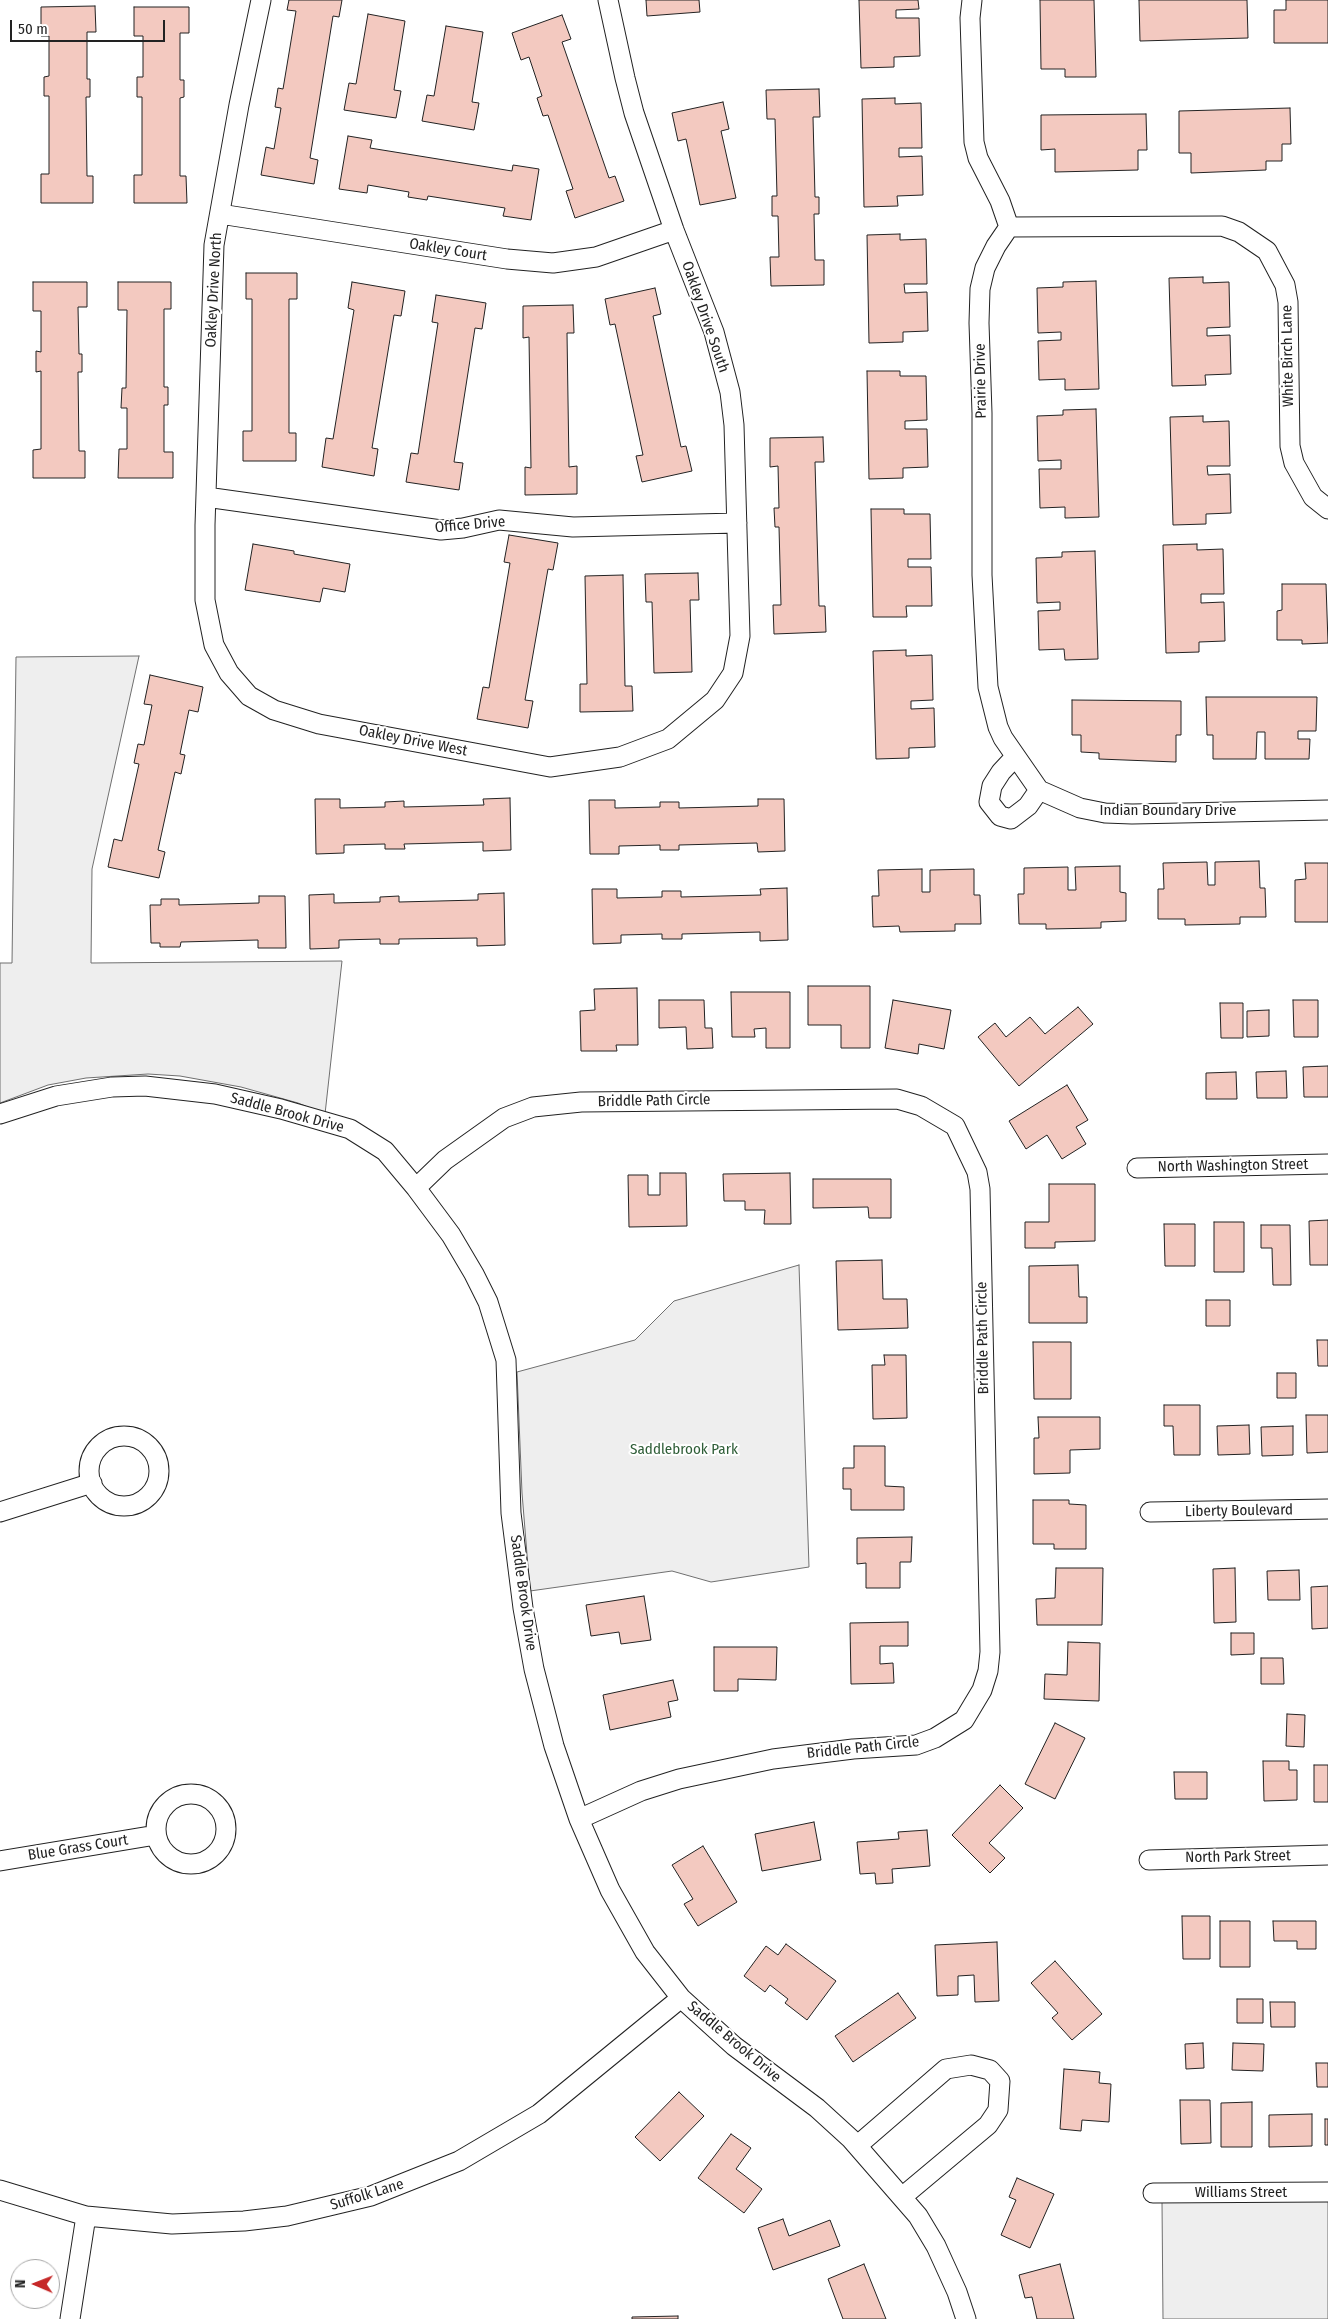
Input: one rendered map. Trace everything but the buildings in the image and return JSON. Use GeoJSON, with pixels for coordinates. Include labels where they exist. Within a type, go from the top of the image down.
{"type":"FeatureCollection","features":[{"type":"Feature","properties":{"kind":"street","name":"Oakley Drive North"},"geometry":{"type":"LineString","coordinates":[[205,525],[214,245],[261,0]]}},
{"type":"Feature","properties":{"kind":"street","name":"Oakley Drive South"},"geometry":{"type":"LineString","coordinates":[[608,0],[625,78],[674,230],[714,332],[730,392],[734,425],[740,636],[733,673]]}},
{"type":"Feature","properties":{"kind":"street"},"geometry":{"type":"LineString","coordinates":[[972,0],[970,28],[974,142],[978,158],[1000,201],[1009,227]]}},
{"type":"Feature","properties":{"kind":"street","name":"Oakley Court"},"geometry":{"type":"LineString","coordinates":[[220,214],[507,260],[553,263],[596,257],[674,230]]}},
{"type":"Feature","properties":{"kind":"street","name":"White Birch Lane"},"geometry":{"type":"LineString","coordinates":[[1009,227],[1222,226],[1239,232],[1267,251],[1285,285],[1288,302],[1290,446],[1294,462],[1313,497],[1328,509]]}},
{"type":"Feature","properties":{"kind":"street","name":"Prairie Drive"},"geometry":{"type":"LineString","coordinates":[[1009,227],[996,246],[985,268],[980,289],[982,575],[988,688],[998,727],[1019,762]]}},
{"type":"Feature","properties":{"kind":"street","name":"Office Drive"},"geometry":{"type":"LineString","coordinates":[[206,497],[441,530],[463,528],[498,520],[574,527],[737,523]]}},
{"type":"Feature","properties":{"kind":"street","name":"Oakley Drive West"},"geometry":{"type":"LineString","coordinates":[[205,525],[205,600],[209,626],[218,654],[229,673],[249,696],[274,710],[303,720],[550,767],[620,756],[668,739],[715,700],[733,673]]}},
{"type":"Feature","properties":{"kind":"street"},"geometry":{"type":"LineString","coordinates":[[1019,762],[1001,772],[992,786],[989,802],[1000,816],[1011,819],[1028,806],[1039,790]]}},
{"type":"Feature","properties":{"kind":"street","name":"Indian Boundary Drive"},"geometry":{"type":"LineString","coordinates":[[1019,762],[1039,790],[1080,808],[1105,813],[1328,810]]}},
{"type":"Feature","properties":{"kind":"street","name":"Saddle Brook Drive"},"geometry":{"type":"LineString","coordinates":[[0,1114],[56,1096],[112,1087],[145,1086],[215,1094],[281,1109],[350,1129],[384,1151],[416,1188],[451,1236],[474,1274],[488,1302],[506,1360],[511,1506],[523,1608],[541,1697],[579,1819],[610,1890],[631,1931],[681,1998],[734,2046],[816,2108],[858,2145],[918,2216],[936,2246],[957,2292],[966,2319]]}},
{"type":"Feature","properties":{"kind":"street","name":"Briddle Path Circle"},"geometry":{"type":"LineString","coordinates":[[416,1188],[445,1160],[504,1118],[533,1107],[581,1102],[897,1098],[922,1106],[955,1126],[978,1172],[980,1188],[990,1652],[988,1671],[982,1690],[964,1720],[934,1738],[916,1745],[853,1749],[773,1759],[679,1779],[641,1791],[579,1819]]}},
{"type":"Feature","properties":{"kind":"street","name":"North Washington Street"},"geometry":{"type":"LineString","coordinates":[[1137,1168],[1328,1164]]}},
{"type":"Feature","properties":{"kind":"street"},"geometry":{"type":"LineString","coordinates":[[0,1512],[92,1483]]}},
{"type":"Feature","properties":{"kind":"street","name":"Liberty Boulevard"},"geometry":{"type":"LineString","coordinates":[[1150,1512],[1328,1509]]}},
{"type":"Feature","properties":{"kind":"street","name":"Blue Grass Court"},"geometry":{"type":"LineString","coordinates":[[0,1861],[156,1835]]}},
{"type":"Feature","properties":{"kind":"street","name":"North Park Street"},"geometry":{"type":"LineString","coordinates":[[1149,1860],[1328,1855]]}},
{"type":"Feature","properties":{"kind":"street","name":"Suffolk Lane"},"geometry":{"type":"LineString","coordinates":[[0,2190],[86,2216],[172,2224],[228,2223],[288,2216],[371,2196],[459,2161],[539,2114],[681,1998]]}},
{"type":"Feature","properties":{"kind":"street"},"geometry":{"type":"LineString","coordinates":[[858,2145],[946,2069],[971,2065],[990,2070],[1000,2081],[998,2110],[988,2125],[902,2197]]}},
{"type":"Feature","properties":{"kind":"street","name":"Williams Street"},"geometry":{"type":"LineString","coordinates":[[1153,2193],[1328,2192]]}},
{"type":"Feature","properties":{"kind":"street"},"geometry":{"type":"LineString","coordinates":[[70,2319],[86,2216]]}},
{"type":"Feature","properties":{"kind":"green space"},"geometry":{"type":"Polygon","coordinates":[[[139,656],[92,869],[91,963],[342,961],[325,1114],[298,1103],[241,1087],[180,1076],[148,1074],[86,1078],[48,1085],[0,1103],[0,963],[12,963],[16,657],[139,656]]]}},
{"type":"Feature","properties":{"kind":"green space","name":"Saddlebrook Park"},"geometry":{"type":"Polygon","coordinates":[[[799,1265],[809,1567],[711,1582],[672,1571],[530,1591],[522,1493],[517,1372],[635,1340],[674,1301],[799,1265]]]}},
{"type":"Feature","properties":{"kind":"green space"},"geometry":{"type":"Polygon","coordinates":[[[1328,2201],[1328,2319],[1163,2319],[1162,2202],[1328,2201]]]}}]}
